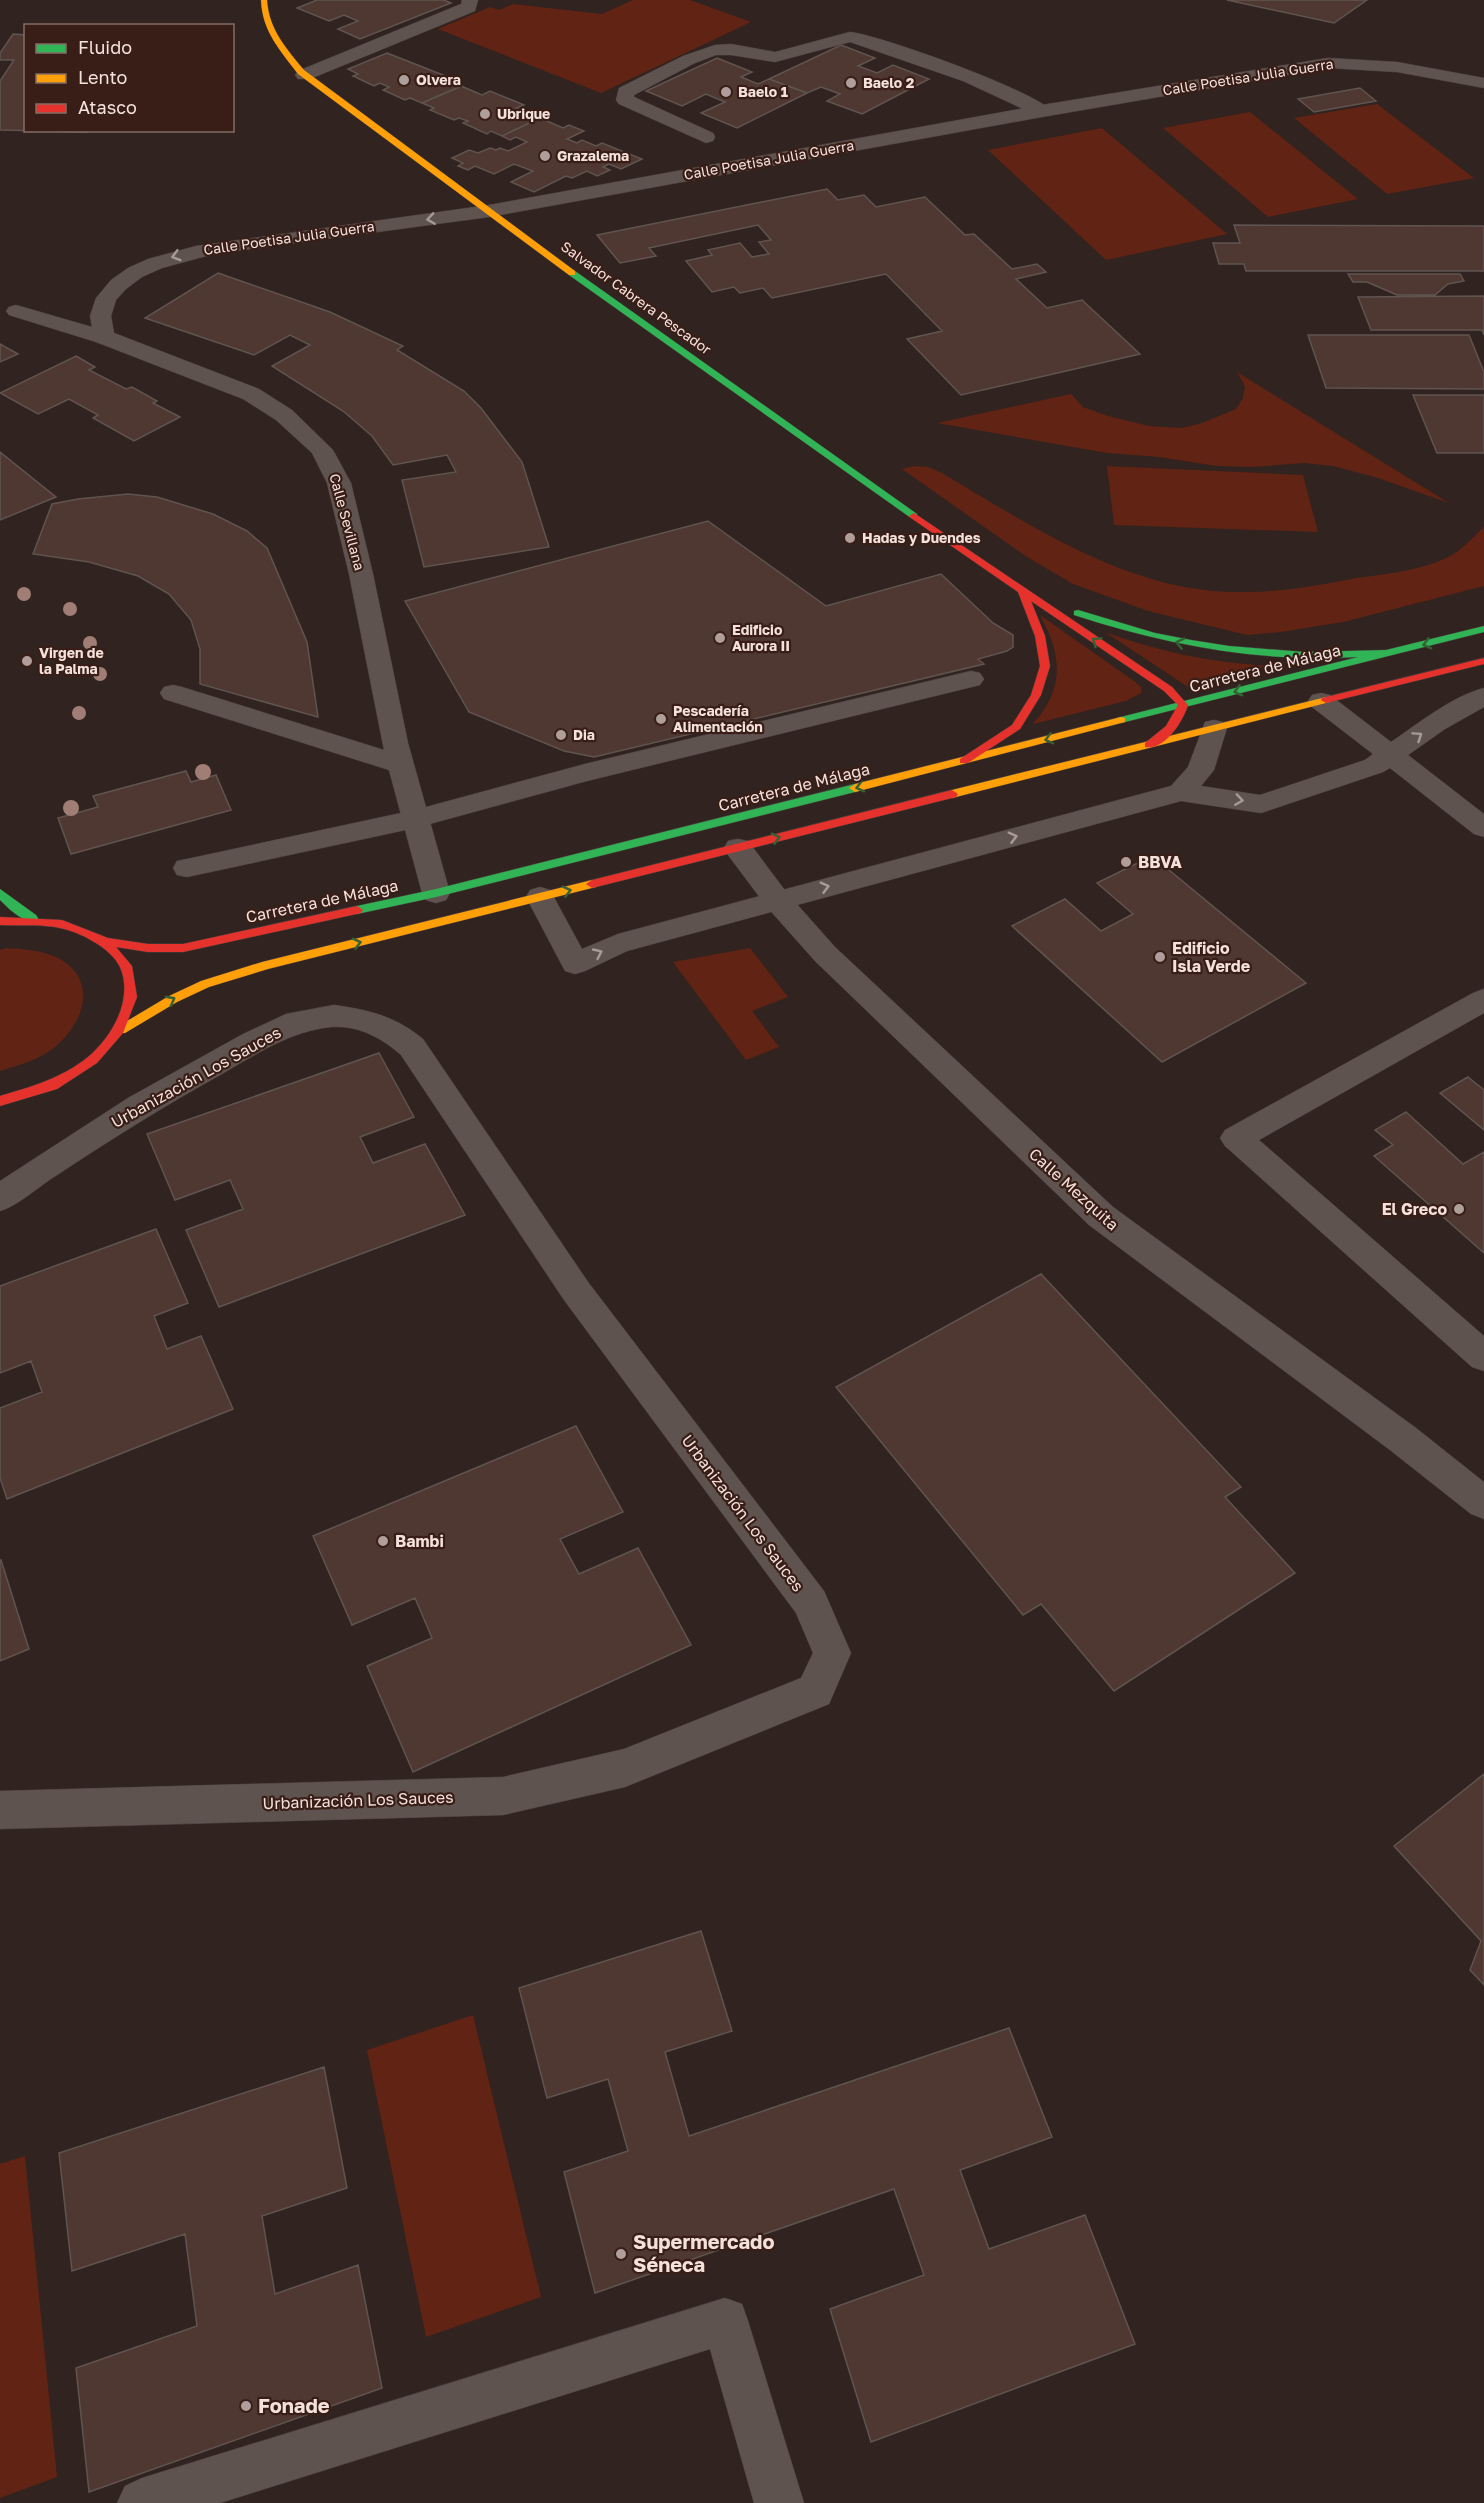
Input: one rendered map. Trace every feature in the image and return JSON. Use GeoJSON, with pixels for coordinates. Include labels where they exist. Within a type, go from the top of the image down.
{"type":"FeatureCollection","features":[{"type":"Feature","properties":{"kind":"main road","name":"Salvador Cabrera Pescador"},"geometry":{"type":"LineString","coordinates":[[264,0],[265,16],[273,36],[286,56],[304,75],[382,136],[489,211],[635,319],[1023,592],[1168,689],[1183,705]]}},
{"type":"Feature","properties":{"kind":"main road","name":"Salvador Cabrera Pescador"},"geometry":{"type":"LineString","coordinates":[[1023,592],[1119,629],[1194,646],[1277,656],[1335,658],[1406,650]]}},
{"type":"Feature","properties":{"kind":"main road"},"geometry":{"type":"LineString","coordinates":[[964,761],[1016,728],[1036,695],[1045,666],[1040,636],[1023,592]]}},
{"type":"Feature","properties":{"kind":"main road","name":"Carretera de Málaga"},"geometry":{"type":"LineString","coordinates":[[108,942],[148,948],[183,948],[436,893],[1484,629]]}},
{"type":"Feature","properties":{"kind":"main road"},"geometry":{"type":"LineString","coordinates":[[0,1101],[11,1100],[57,1085],[95,1060],[121,1030],[173,999],[215,981],[266,965],[1484,661]]}},
{"type":"Feature","properties":{"kind":"main road"},"geometry":{"type":"LineString","coordinates":[[1149,745],[1167,734],[1179,721],[1183,705]]}},
{"type":"Feature","properties":{"kind":"main road"},"geometry":{"type":"LineString","coordinates":[[0,893],[14,908],[32,918]]}},
{"type":"Feature","properties":{"kind":"main road"},"geometry":{"type":"LineString","coordinates":[[0,921],[32,918],[74,924],[108,942],[128,968],[132,998],[121,1030]]}},
{"type":"Feature","properties":{"kind":"street"},"geometry":{"type":"LineString","coordinates":[[304,75],[469,7],[470,0]]}},
{"type":"Feature","properties":{"kind":"street"},"geometry":{"type":"LineString","coordinates":[[706,136],[625,100],[625,92],[701,54],[715,50],[726,49],[774,57],[790,54],[832,39],[854,37],[961,73],[1012,93],[1042,111]]}},
{"type":"Feature","properties":{"kind":"street","name":"Calle Poetisa Julia Guerra"},"geometry":{"type":"LineString","coordinates":[[104,337],[100,316],[109,295],[133,273],[170,258],[214,248],[489,211],[1042,111],[1328,63],[1397,67],[1484,83]]}},
{"type":"Feature","properties":{"kind":"street","name":"Calle Sevillana"},"geometry":{"type":"LineString","coordinates":[[16,310],[104,337],[251,394],[284,415],[322,450],[339,483],[361,574],[395,743],[436,893]]}},
{"type":"Feature","properties":{"kind":"street"},"geometry":{"type":"LineString","coordinates":[[187,868],[415,819],[585,773],[970,679]]}},
{"type":"Feature","properties":{"kind":"street"},"geometry":{"type":"LineString","coordinates":[[173,693],[402,765]]}},
{"type":"Feature","properties":{"kind":"street"},"geometry":{"type":"LineString","coordinates":[[540,897],[575,964],[618,944],[1181,792],[1262,804],[1374,766],[1436,723],[1484,696]]}},
{"type":"Feature","properties":{"kind":"street"},"geometry":{"type":"LineString","coordinates":[[1321,702],[1484,828]]}},
{"type":"Feature","properties":{"kind":"street"},"geometry":{"type":"LineString","coordinates":[[1181,792],[1201,770],[1214,728]]}},
{"type":"Feature","properties":{"kind":"street","name":"Calle Mezquita"},"geometry":{"type":"LineString","coordinates":[[738,848],[777,900],[825,954],[1101,1216],[1403,1439],[1484,1503]]}},
{"type":"Feature","properties":{"kind":"street"},"geometry":{"type":"LineString","coordinates":[[1484,1000],[1236,1138],[1484,1357]]}},
{"type":"Feature","properties":{"kind":"street","name":"Urbanización Los Sauces"},"geometry":{"type":"LineString","coordinates":[[0,1199],[19,1183],[139,1106],[254,1042],[297,1022],[334,1016],[367,1020],[399,1036],[412,1047],[576,1291],[811,1603],[832,1653],[815,1691],[625,1768],[503,1796],[0,1810]]}},
{"type":"Feature","properties":{"kind":"street"},"geometry":{"type":"LineString","coordinates":[[142,2503],[725,2321],[779,2503]]}},
{"type":"Feature","properties":{"kind":"shaded area"},"geometry":{"type":"Polygon","coordinates":[[[633,0],[690,0],[751,22],[601,93],[438,29],[490,7],[499,10],[513,4],[602,14],[633,0]]]}},
{"type":"Feature","properties":{"kind":"shaded area"},"geometry":{"type":"Polygon","coordinates":[[[1377,104],[1474,178],[1387,194],[1294,118],[1377,104]]]}},
{"type":"Feature","properties":{"kind":"shaded area"},"geometry":{"type":"Polygon","coordinates":[[[1250,112],[1358,199],[1268,217],[1163,128],[1250,112]]]}},
{"type":"Feature","properties":{"kind":"shaded area"},"geometry":{"type":"Polygon","coordinates":[[[1102,128],[1227,234],[1106,260],[988,150],[1102,128]]]}},
{"type":"Feature","properties":{"kind":"shaded area"},"geometry":{"type":"Polygon","coordinates":[[[1237,372],[1449,503],[1378,478],[1333,466],[1304,463],[1251,467],[1217,466],[1159,457],[1107,453],[937,423],[1071,394],[1083,407],[1108,416],[1149,426],[1182,428],[1202,423],[1236,409],[1243,398],[1245,386],[1237,372]]]}},
{"type":"Feature","properties":{"kind":"shaded area"},"geometry":{"type":"Polygon","coordinates":[[[914,466],[928,467],[940,472],[1011,514],[1085,553],[1124,570],[1163,582],[1204,590],[1259,592],[1301,588],[1392,573],[1429,565],[1450,556],[1484,527],[1484,586],[1343,622],[1247,635],[1148,611],[1073,584],[1027,557],[902,469],[914,466]]]}},
{"type":"Feature","properties":{"kind":"shaded area"},"geometry":{"type":"Polygon","coordinates":[[[1107,466],[1303,475],[1318,532],[1114,525],[1107,466]]]}},
{"type":"Feature","properties":{"kind":"shaded area"},"geometry":{"type":"Polygon","coordinates":[[[1040,615],[1134,681],[1141,687],[1141,693],[1126,701],[1033,724],[1051,697],[1057,671],[1053,644],[1040,615]]]}},
{"type":"Feature","properties":{"kind":"shaded area"},"geometry":{"type":"Polygon","coordinates":[[[1105,632],[1187,655],[1271,666],[1239,672],[1188,687],[1105,632]]]}},
{"type":"Feature","properties":{"kind":"shaded area"},"geometry":{"type":"Polygon","coordinates":[[[6,948],[44,953],[70,966],[78,976],[83,1000],[74,1025],[55,1047],[36,1059],[0,1071],[0,950],[6,948]]]}},
{"type":"Feature","properties":{"kind":"shaded area"},"geometry":{"type":"Polygon","coordinates":[[[750,948],[788,997],[752,1011],[779,1047],[746,1060],[673,962],[750,948]]]}},
{"type":"Feature","properties":{"kind":"shaded area"},"geometry":{"type":"Polygon","coordinates":[[[473,2015],[541,2297],[426,2337],[367,2050],[473,2015]]]}},
{"type":"Feature","properties":{"kind":"shaded area"},"geometry":{"type":"Polygon","coordinates":[[[25,2156],[57,2477],[0,2498],[0,2164],[25,2156]]]}},
{"type":"Feature","properties":{"kind":"building"},"geometry":{"type":"Polygon","coordinates":[[[317,0],[444,0],[451,3],[360,39],[338,29],[358,21],[344,15],[329,21],[297,8],[317,0]]]}},
{"type":"Feature","properties":{"kind":"building"},"geometry":{"type":"Polygon","coordinates":[[[1227,0],[1367,0],[1334,23],[1227,0]]]}},
{"type":"Feature","properties":{"kind":"building"},"geometry":{"type":"Polygon","coordinates":[[[13,34],[24,35],[24,131],[0,130],[0,81],[14,60],[0,60],[0,53],[13,34]]]}},
{"type":"Feature","properties":{"kind":"building","name":"Baelo 2"},"geometry":{"type":"Polygon","coordinates":[[[841,45],[875,58],[858,66],[877,73],[893,65],[929,79],[862,114],[827,101],[840,94],[821,87],[807,93],[769,79],[841,45]]]}},
{"type":"Feature","properties":{"kind":"building","name":"Olvera"},"geometry":{"type":"Polygon","coordinates":[[[387,53],[443,75],[440,76],[462,86],[422,103],[410,98],[405,100],[383,90],[389,87],[380,83],[374,86],[353,76],[358,74],[348,69],[387,53]]]}},
{"type":"Feature","properties":{"kind":"building","name":"Baelo 1"},"geometry":{"type":"Polygon","coordinates":[[[717,58],[752,72],[741,77],[758,84],[769,79],[807,93],[737,128],[701,113],[725,102],[706,94],[682,106],[646,91],[717,58]]]}},
{"type":"Feature","properties":{"kind":"building","name":"Ubrique"},"geometry":{"type":"Polygon","coordinates":[[[461,86],[482,95],[490,91],[524,105],[516,108],[540,118],[502,136],[491,131],[487,134],[463,123],[468,121],[459,118],[454,120],[430,110],[434,108],[422,103],[461,86]]]}},
{"type":"Feature","properties":{"kind":"building"},"geometry":{"type":"Polygon","coordinates":[[[1360,88],[1376,101],[1314,112],[1298,99],[1360,88]]]}},
{"type":"Feature","properties":{"kind":"building","name":"Grazalema"},"geometry":{"type":"Polygon","coordinates":[[[540,118],[563,128],[569,125],[584,131],[567,139],[577,143],[582,140],[596,146],[602,143],[642,159],[621,169],[609,164],[603,167],[610,170],[597,176],[587,171],[572,178],[566,176],[534,192],[511,182],[533,171],[514,164],[494,174],[475,166],[468,170],[458,166],[463,163],[452,158],[469,150],[478,153],[490,148],[496,150],[500,148],[508,151],[527,142],[516,137],[510,140],[502,136],[540,118]]]}},
{"type":"Feature","properties":{"kind":"building"},"geometry":{"type":"Polygon","coordinates":[[[827,189],[838,200],[864,195],[876,207],[925,197],[965,235],[974,234],[1012,269],[1037,264],[1046,272],[1016,279],[1047,308],[1082,300],[1140,354],[961,395],[907,339],[942,331],[886,274],[772,298],[763,288],[740,293],[734,287],[712,292],[686,261],[712,255],[708,250],[740,243],[752,257],[769,254],[759,242],[771,240],[758,225],[649,248],[656,256],[620,263],[597,235],[827,189]]]}},
{"type":"Feature","properties":{"kind":"building"},"geometry":{"type":"Polygon","coordinates":[[[1234,225],[1484,226],[1484,271],[1246,271],[1244,264],[1219,264],[1213,243],[1240,243],[1234,225]]]}},
{"type":"Feature","properties":{"kind":"building"},"geometry":{"type":"Polygon","coordinates":[[[218,273],[330,312],[403,346],[397,350],[464,391],[481,408],[522,462],[549,547],[424,567],[402,480],[456,472],[447,455],[393,465],[372,436],[343,411],[272,366],[310,345],[290,335],[254,355],[145,318],[218,273]]]}},
{"type":"Feature","properties":{"kind":"building"},"geometry":{"type":"Polygon","coordinates":[[[1348,274],[1460,274],[1464,281],[1448,284],[1435,295],[1397,295],[1367,282],[1353,282],[1348,274]]]}},
{"type":"Feature","properties":{"kind":"building"},"geometry":{"type":"Polygon","coordinates":[[[1484,296],[1484,335],[1482,330],[1371,330],[1358,297],[1484,296]]]}},
{"type":"Feature","properties":{"kind":"building"},"geometry":{"type":"Polygon","coordinates":[[[1308,335],[1469,335],[1484,372],[1484,389],[1326,388],[1308,335]]]}},
{"type":"Feature","properties":{"kind":"building"},"geometry":{"type":"Polygon","coordinates":[[[0,344],[18,354],[0,362],[0,344]]]}},
{"type":"Feature","properties":{"kind":"building"},"geometry":{"type":"Polygon","coordinates":[[[76,356],[95,367],[89,370],[126,389],[132,387],[157,401],[153,403],[180,417],[134,441],[93,418],[98,415],[69,399],[38,414],[0,393],[76,356]]]}},
{"type":"Feature","properties":{"kind":"building"},"geometry":{"type":"Polygon","coordinates":[[[1413,395],[1484,395],[1484,453],[1437,453],[1413,395]]]}},
{"type":"Feature","properties":{"kind":"building"},"geometry":{"type":"Polygon","coordinates":[[[0,452],[56,497],[0,520],[0,452]]]}},
{"type":"Feature","properties":{"kind":"building"},"geometry":{"type":"Polygon","coordinates":[[[128,494],[157,497],[213,514],[247,531],[267,548],[307,642],[318,717],[200,684],[200,649],[191,620],[169,594],[138,576],[89,562],[33,554],[52,504],[128,494]]]}},
{"type":"Feature","properties":{"kind":"building","name":"Edificio Aurora II"},"geometry":{"type":"Polygon","coordinates":[[[708,521],[826,606],[941,574],[993,623],[1013,635],[1013,647],[1007,651],[978,659],[984,664],[594,757],[564,751],[469,712],[405,601],[708,521]]]}},
{"type":"Feature","properties":{"kind":"building"},"geometry":{"type":"Polygon","coordinates":[[[186,771],[191,782],[216,775],[231,810],[71,854],[58,818],[98,807],[93,796],[186,771]]]}},
{"type":"Feature","properties":{"kind":"building","name":"Edificio Isla Verde"},"geometry":{"type":"Polygon","coordinates":[[[1152,856],[1306,983],[1162,1062],[1012,926],[1065,899],[1101,931],[1133,914],[1097,883],[1152,856]]]}},
{"type":"Feature","properties":{"kind":"building"},"geometry":{"type":"Polygon","coordinates":[[[379,1053],[414,1117],[360,1137],[373,1163],[425,1144],[465,1215],[219,1307],[186,1230],[243,1209],[230,1180],[175,1200],[147,1134],[379,1053]]]}},
{"type":"Feature","properties":{"kind":"building"},"geometry":{"type":"Polygon","coordinates":[[[1468,1077],[1484,1090],[1484,1130],[1440,1093],[1468,1077]]]}},
{"type":"Feature","properties":{"kind":"building","name":"El Greco"},"geometry":{"type":"Polygon","coordinates":[[[1406,1112],[1463,1164],[1484,1152],[1484,1253],[1374,1156],[1393,1145],[1375,1130],[1406,1112]]]}},
{"type":"Feature","properties":{"kind":"building"},"geometry":{"type":"Polygon","coordinates":[[[156,1229],[188,1303],[154,1316],[167,1349],[201,1336],[233,1409],[7,1499],[0,1478],[0,1408],[42,1392],[31,1361],[0,1373],[0,1286],[156,1229]]]}},
{"type":"Feature","properties":{"kind":"building"},"geometry":{"type":"Polygon","coordinates":[[[1041,1274],[1241,1487],[1225,1497],[1295,1573],[1114,1691],[1041,1604],[1023,1615],[836,1387],[1041,1274]]]}},
{"type":"Feature","properties":{"kind":"building"},"geometry":{"type":"Polygon","coordinates":[[[576,1426],[623,1512],[560,1539],[579,1574],[638,1548],[691,1645],[413,1772],[367,1666],[432,1638],[415,1598],[352,1625],[313,1536],[576,1426]]]}},
{"type":"Feature","properties":{"kind":"building"},"geometry":{"type":"Polygon","coordinates":[[[0,1560],[29,1649],[0,1661],[0,1560]]]}},
{"type":"Feature","properties":{"kind":"building"},"geometry":{"type":"Polygon","coordinates":[[[1484,1774],[1484,1985],[1470,1970],[1481,1941],[1394,1846],[1484,1774]]]}},
{"type":"Feature","properties":{"kind":"building"},"geometry":{"type":"Polygon","coordinates":[[[701,1931],[732,2031],[665,2052],[689,2136],[1009,2028],[1052,2137],[960,2170],[989,2249],[1085,2215],[1135,2344],[871,2442],[830,2309],[924,2275],[894,2189],[595,2293],[564,2172],[628,2151],[608,2079],[547,2098],[519,1988],[701,1931]]]}},
{"type":"Feature","properties":{"kind":"building"},"geometry":{"type":"Polygon","coordinates":[[[324,2067],[347,2188],[262,2216],[275,2294],[358,2265],[382,2388],[89,2492],[76,2368],[197,2326],[185,2234],[72,2271],[59,2153],[324,2067]]]}},
{"type":"Feature","properties":{"kind":"traffic: fast"},"geometry":{"type":"LineString","coordinates":[[572,273],[914,516]]}},
{"type":"Feature","properties":{"kind":"traffic: fast"},"geometry":{"type":"LineString","coordinates":[[1078,613],[1154,636],[1229,650],[1305,655],[1384,653]]}},
{"type":"Feature","properties":{"kind":"traffic: fast"},"geometry":{"type":"LineString","coordinates":[[1121,720],[1484,629]]}},
{"type":"Feature","properties":{"kind":"traffic: fast"},"geometry":{"type":"LineString","coordinates":[[357,910],[436,893],[855,788]]}},
{"type":"Feature","properties":{"kind":"traffic: fast"},"geometry":{"type":"LineString","coordinates":[[0,893],[14,907],[32,918]]}},
{"type":"Feature","properties":{"kind":"traffic: slow"},"geometry":{"type":"LineString","coordinates":[[264,0],[265,16],[274,38],[301,72],[572,273]]}},
{"type":"Feature","properties":{"kind":"traffic: slow"},"geometry":{"type":"LineString","coordinates":[[952,794],[1326,700]]}},
{"type":"Feature","properties":{"kind":"traffic: slow"},"geometry":{"type":"LineString","coordinates":[[855,788],[1121,720]]}},
{"type":"Feature","properties":{"kind":"traffic: slow"},"geometry":{"type":"LineString","coordinates":[[121,1030],[173,999],[205,984],[266,965],[592,884]]}},
{"type":"Feature","properties":{"kind":"traffic: jam"},"geometry":{"type":"LineString","coordinates":[[914,516],[1168,689],[1183,705],[1178,718],[1170,728],[1149,745]]}},
{"type":"Feature","properties":{"kind":"traffic: jam"},"geometry":{"type":"LineString","coordinates":[[964,761],[1016,727],[1036,695],[1045,666],[1040,636],[1023,592]]}},
{"type":"Feature","properties":{"kind":"traffic: jam"},"geometry":{"type":"LineString","coordinates":[[1326,700],[1484,661]]}},
{"type":"Feature","properties":{"kind":"traffic: jam"},"geometry":{"type":"LineString","coordinates":[[592,884],[952,794]]}},
{"type":"Feature","properties":{"kind":"traffic: jam"},"geometry":{"type":"LineString","coordinates":[[108,942],[148,948],[183,948],[357,910]]}},
{"type":"Feature","properties":{"kind":"traffic: jam"},"geometry":{"type":"LineString","coordinates":[[0,921],[62,924],[103,940],[126,966],[130,997],[119,1029],[93,1060],[52,1085],[0,1101]]}},
{"type":"Feature","properties":{"kind":"place","name":"Olvera"},"geometry":{"type":"Point","coordinates":[404,80]}},
{"type":"Feature","properties":{"kind":"place","name":"Baelo 2"},"geometry":{"type":"Point","coordinates":[851,83]}},
{"type":"Feature","properties":{"kind":"place","name":"Baelo 1"},"geometry":{"type":"Point","coordinates":[726,92]}},
{"type":"Feature","properties":{"kind":"place","name":"Ubrique"},"geometry":{"type":"Point","coordinates":[485,114]}},
{"type":"Feature","properties":{"kind":"place","name":"Grazalema"},"geometry":{"type":"Point","coordinates":[545,156]}},
{"type":"Feature","properties":{"kind":"place","name":"Hadas y Duendes"},"geometry":{"type":"Point","coordinates":[850,538]}},
{"type":"Feature","properties":{"kind":"place","name":"Edificio Aurora II"},"geometry":{"type":"Point","coordinates":[720,638]}},
{"type":"Feature","properties":{"kind":"place","name":"Virgen de la Palma"},"geometry":{"type":"Point","coordinates":[27,661]}},
{"type":"Feature","properties":{"kind":"place","name":"Pescadería Alimentación"},"geometry":{"type":"Point","coordinates":[661,719]}},
{"type":"Feature","properties":{"kind":"place","name":"Dia"},"geometry":{"type":"Point","coordinates":[561,735]}},
{"type":"Feature","properties":{"kind":"place","name":"BBVA"},"geometry":{"type":"Point","coordinates":[1126,862]}},
{"type":"Feature","properties":{"kind":"place","name":"Edificio Isla Verde"},"geometry":{"type":"Point","coordinates":[1160,957]}},
{"type":"Feature","properties":{"kind":"place","name":"El Greco"},"geometry":{"type":"Point","coordinates":[1459,1209]}},
{"type":"Feature","properties":{"kind":"place","name":"Bambi"},"geometry":{"type":"Point","coordinates":[383,1541]}},
{"type":"Feature","properties":{"kind":"place","name":"Supermercado Séneca"},"geometry":{"type":"Point","coordinates":[621,2254]}},
{"type":"Feature","properties":{"kind":"place","name":"Fonade"},"geometry":{"type":"Point","coordinates":[246,2406]}}]}
